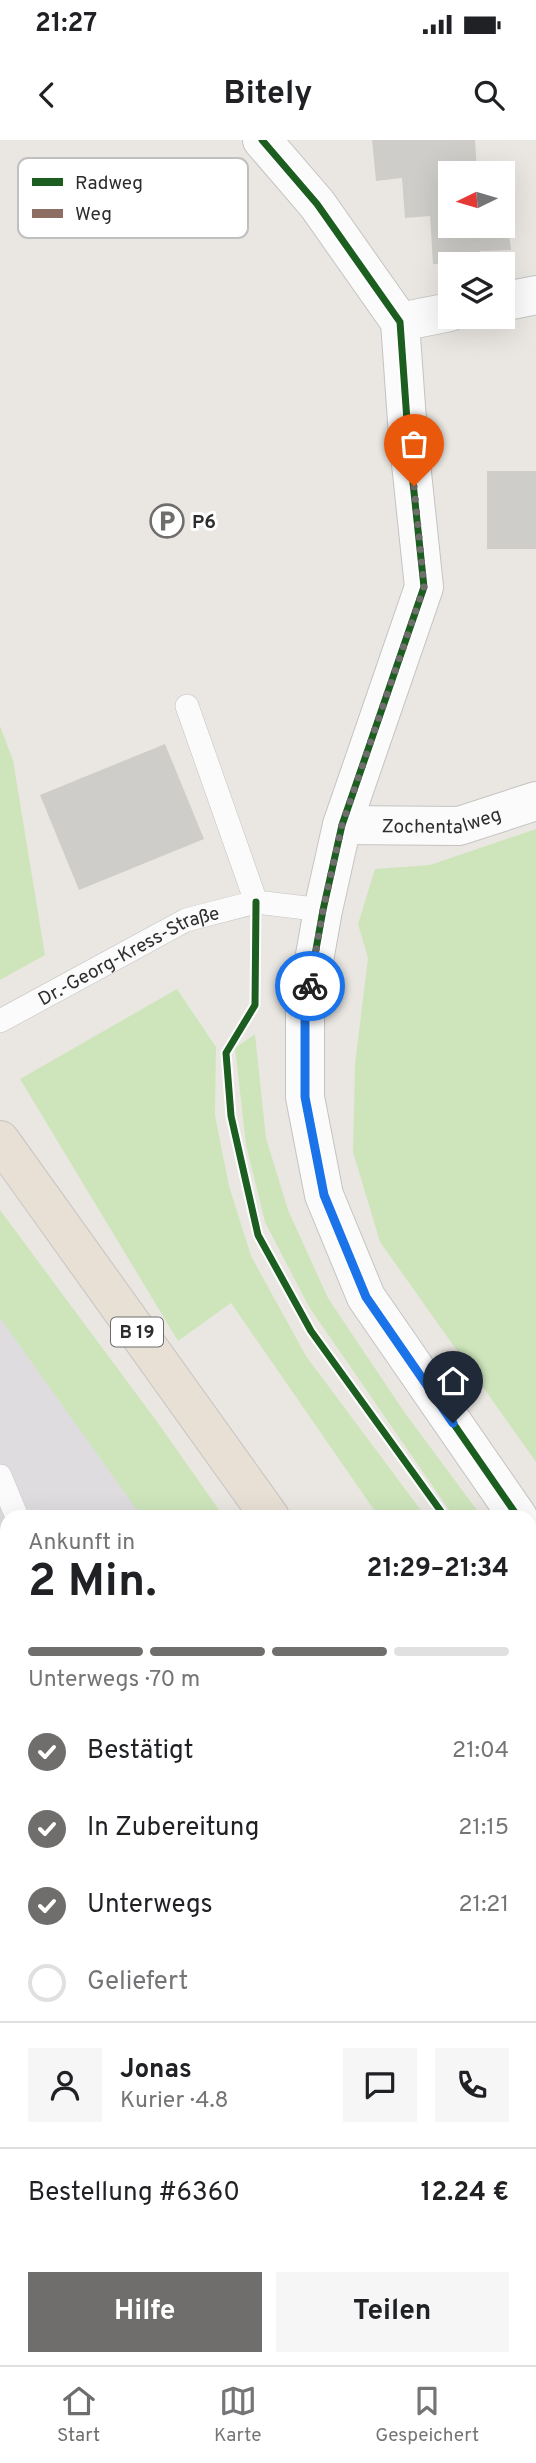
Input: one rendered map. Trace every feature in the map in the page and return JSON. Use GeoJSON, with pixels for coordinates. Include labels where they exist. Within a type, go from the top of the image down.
{"type":"FeatureCollection","features":[{"type":"Feature","properties":{"kind":"highway","name":"B 19"},"geometry":{"type":"LineString","coordinates":[[2,1143],[265,1510]]}},
{"type":"Feature","properties":{"kind":"street"},"geometry":{"type":"LineString","coordinates":[[262,140],[317,204],[400,321],[408,435],[424,587],[342,825],[305,1010],[305,1097],[324,1195],[366,1297],[513,1510]]}},
{"type":"Feature","properties":{"kind":"street"},"geometry":{"type":"LineString","coordinates":[[515,299],[536,295]]}},
{"type":"Feature","properties":{"kind":"street"},"geometry":{"type":"LineString","coordinates":[[400,321],[438,314]]}},
{"type":"Feature","properties":{"kind":"street","name":"Zochentalweg"},"geometry":{"type":"LineString","coordinates":[[342,825],[459,827],[536,801]]}},
{"type":"Feature","properties":{"kind":"lane"},"geometry":{"type":"LineString","coordinates":[[187,706],[256,902]]}},
{"type":"Feature","properties":{"kind":"lane","name":"Dr.-Georg-Kress-Straße"},"geometry":{"type":"LineString","coordinates":[[3,1019],[186,920],[256,902],[323,910]]}},
{"type":"Feature","properties":{"kind":"lane"},"geometry":{"type":"LineString","coordinates":[[0,1476],[14,1510]]}},
{"type":"Feature","properties":{"kind":"shaded area"},"geometry":{"type":"Polygon","coordinates":[[[0,1298],[156,1510],[0,1510],[0,1298]]]}},
{"type":"Feature","properties":{"kind":"green space"},"geometry":{"type":"Polygon","coordinates":[[[0,726],[13,760],[45,955],[0,980],[0,726]]]}},
{"type":"Feature","properties":{"kind":"green space"},"geometry":{"type":"Polygon","coordinates":[[[536,829],[536,1462],[380,1242],[353,1152],[355,1064],[368,958],[358,924],[375,869],[430,865],[536,829]]]}},
{"type":"Feature","properties":{"kind":"green space"},"geometry":{"type":"Polygon","coordinates":[[[177,989],[216,1047],[215,1115],[229,1186],[251,1256],[306,1356],[421,1510],[374,1510],[231,1303],[178,1341],[20,1079],[177,989]]]}},
{"type":"Feature","properties":{"kind":"green space"},"geometry":{"type":"Polygon","coordinates":[[[255,1034],[266,1138],[288,1210],[328,1298],[405,1413],[477,1510],[449,1510],[309,1307],[265,1222],[246,1145],[235,1048],[255,1034]]]}},
{"type":"Feature","properties":{"kind":"green space"},"geometry":{"type":"Polygon","coordinates":[[[0,1210],[219,1510],[137,1510],[0,1318],[0,1210]]]}},
{"type":"Feature","properties":{"kind":"building"},"geometry":{"type":"Polygon","coordinates":[[[372,140],[475,140],[476,161],[438,161],[438,238],[510,238],[511,250],[438,252],[438,264],[433,264],[430,216],[405,218],[402,178],[376,181],[372,140]]]}},
{"type":"Feature","properties":{"kind":"building"},"geometry":{"type":"Polygon","coordinates":[[[487,471],[536,471],[536,549],[487,549],[487,471]]]}},
{"type":"Feature","properties":{"kind":"building"},"geometry":{"type":"Polygon","coordinates":[[[165,744],[204,839],[79,890],[40,795],[165,744]]]}},
{"type":"Feature","properties":{"kind":"cycle path"},"geometry":{"type":"LineString","coordinates":[[262,140],[317,204],[400,322],[408,435],[424,587],[342,825],[305,1011],[305,1097],[324,1195],[366,1297],[513,1510]]}},
{"type":"Feature","properties":{"kind":"cycle path"},"geometry":{"type":"LineString","coordinates":[[256,902],[255,1005],[226,1053],[231,1116],[258,1235],[311,1331],[440,1510]]}},
{"type":"Feature","properties":{"kind":"way so far"},"geometry":{"type":"LineString","coordinates":[[310,986],[342,825],[424,587],[414,486]]}},
{"type":"Feature","properties":{"kind":"place","name":"P6"},"geometry":{"type":"Point","coordinates":[167,521]}},
{"type":"Feature","properties":{"kind":"route"},"geometry":{"type":"LineString","coordinates":[[310,986],[305,1010],[305,1097],[324,1195],[366,1297],[453,1423]]}}]}
